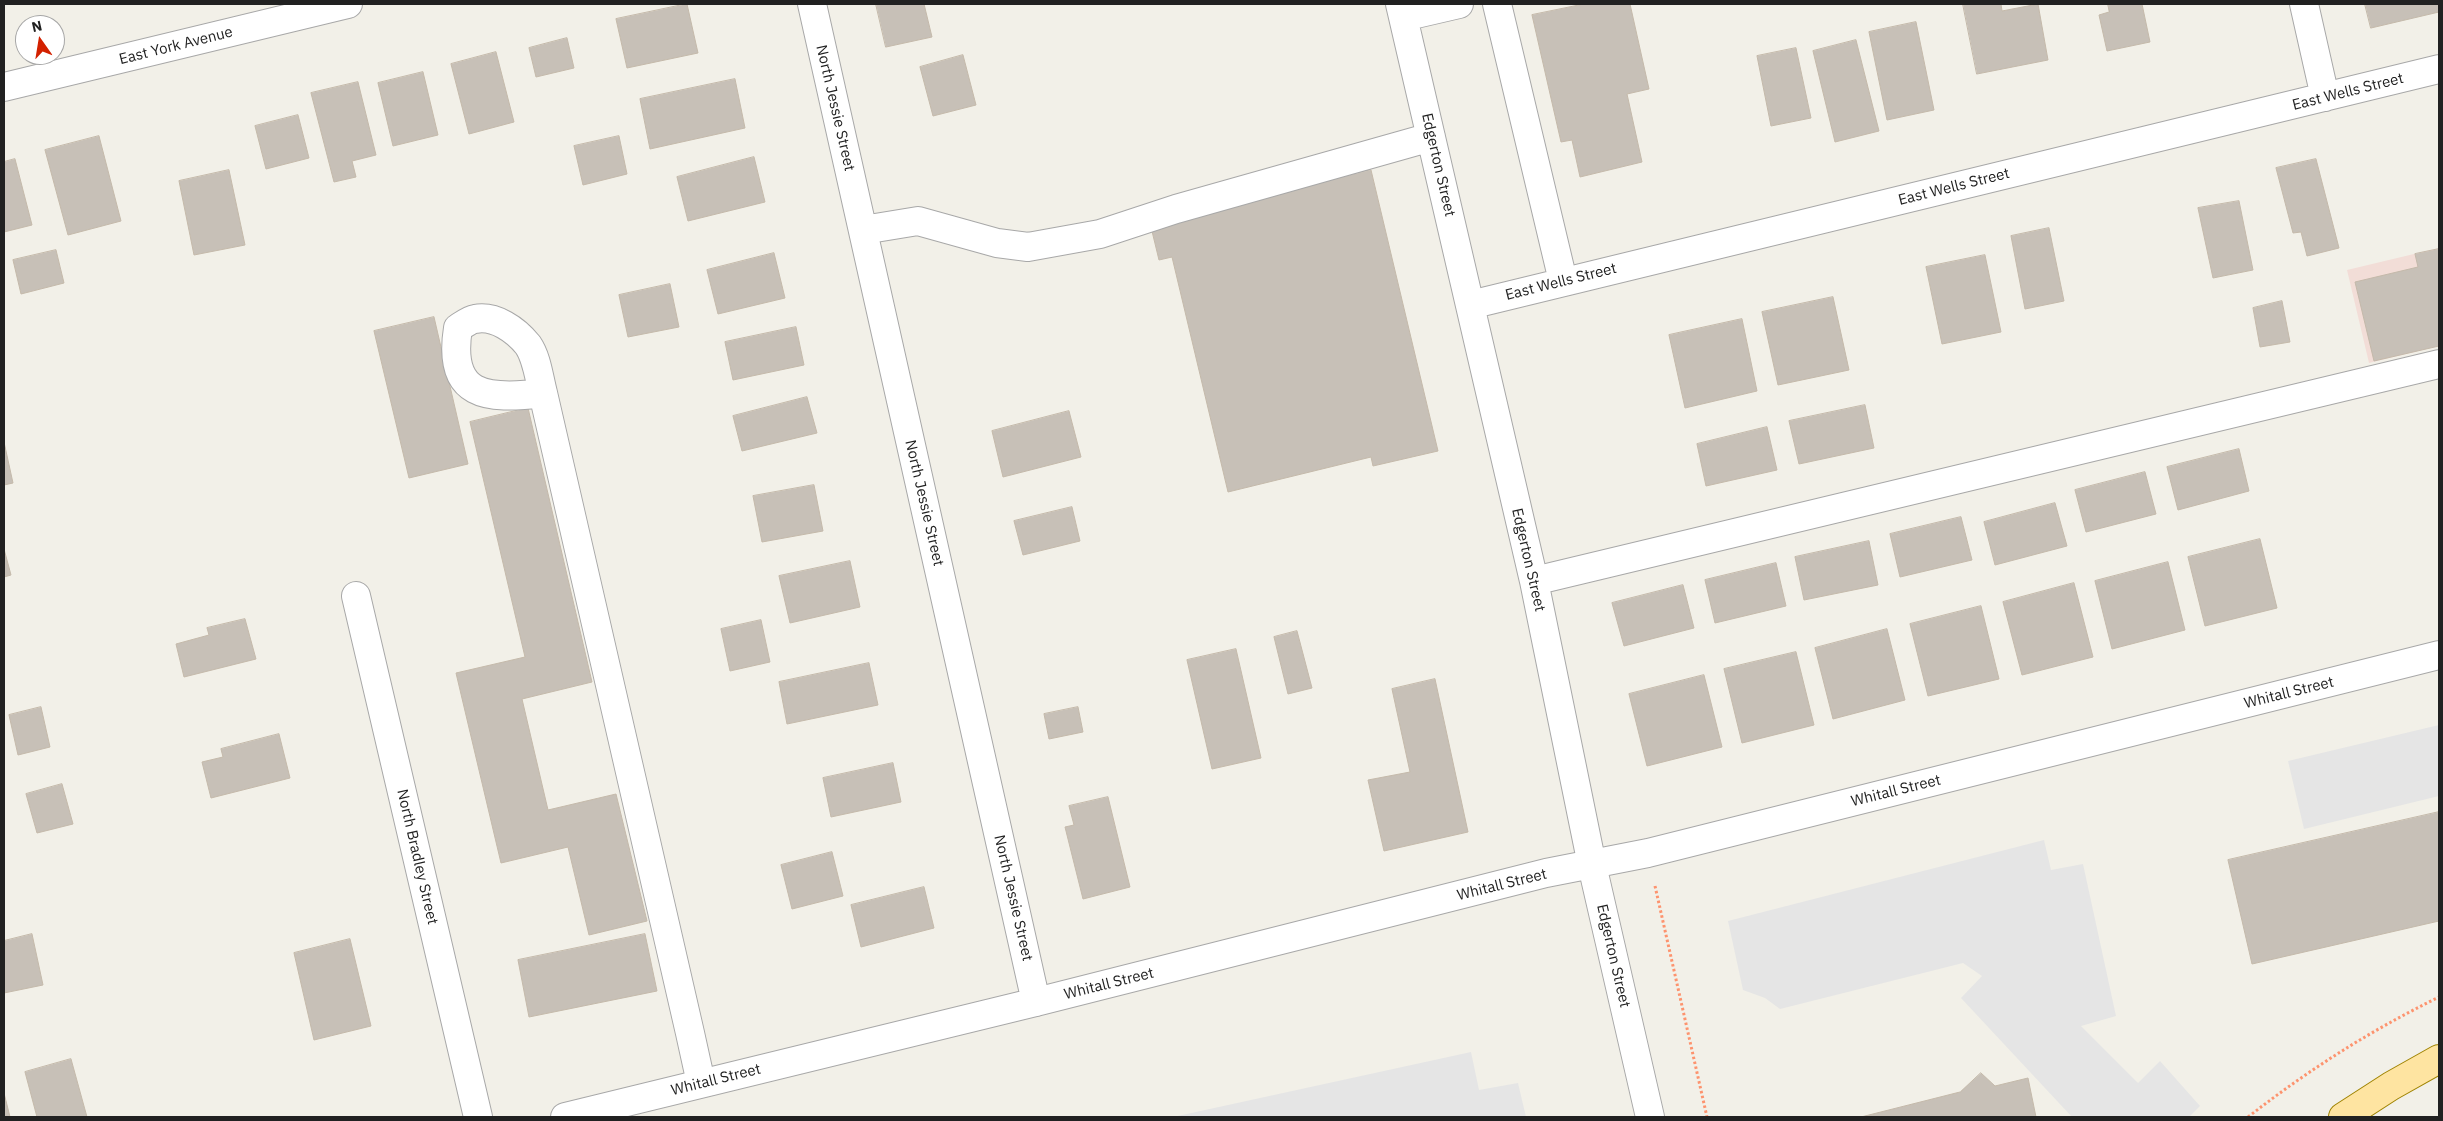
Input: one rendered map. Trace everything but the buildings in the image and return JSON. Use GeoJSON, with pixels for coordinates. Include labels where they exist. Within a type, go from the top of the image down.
{"type":"FeatureCollection","features":[{"type":"Feature","properties":{"kind":"main road"},"geometry":{"type":"LineString","coordinates":[[2343,1117],[2439,1059]]}},
{"type":"Feature","properties":{"kind":"street","name":"East York Avenue"},"geometry":{"type":"LineString","coordinates":[[4,87],[348,4]]}},
{"type":"Feature","properties":{"kind":"street","name":"North Jessie Street"},"geometry":{"type":"LineString","coordinates":[[812,4],[1036,1002]]}},
{"type":"Feature","properties":{"kind":"street"},"geometry":{"type":"LineString","coordinates":[[1402,10],[1459,4]]}},
{"type":"Feature","properties":{"kind":"street"},"geometry":{"type":"LineString","coordinates":[[1497,4],[1563,281]]}},
{"type":"Feature","properties":{"kind":"street"},"geometry":{"type":"LineString","coordinates":[[2304,4],[2325,98]]}},
{"type":"Feature","properties":{"kind":"street","name":"Edgerton Street"},"geometry":{"type":"LineString","coordinates":[[1402,10],[1534,581],[1592,865],[1650,1117]]}},
{"type":"Feature","properties":{"kind":"street","name":"East Wells Street"},"geometry":{"type":"LineString","coordinates":[[1470,305],[2439,69]]}},
{"type":"Feature","properties":{"kind":"street"},"geometry":{"type":"LineString","coordinates":[[863,230],[918,221],[997,243],[1028,247],[1100,234],[1176,209],[1431,137]]}},
{"type":"Feature","properties":{"kind":"street"},"geometry":{"type":"LineString","coordinates":[[1534,581],[2439,364]]}},
{"type":"Feature","properties":{"kind":"street"},"geometry":{"type":"LineString","coordinates":[[543,393],[701,1083]]}},
{"type":"Feature","properties":{"kind":"street","name":"North Bradley Street"},"geometry":{"type":"LineString","coordinates":[[356,596],[478,1117]]}},
{"type":"Feature","properties":{"kind":"street","name":"Whitall Street"},"geometry":{"type":"LineString","coordinates":[[565,1117],[1036,1002],[1546,873],[1648,853],[2439,655]]}},
{"type":"Feature","properties":{"kind":"path"},"geometry":{"type":"LineString","coordinates":[[1648,853],[1708,1117]]}},
{"type":"Feature","properties":{"kind":"path"},"geometry":{"type":"LineString","coordinates":[[2248,1117],[2306,1073],[2356,1041],[2439,997]]}},
{"type":"Feature","properties":{"kind":"shaded area"},"geometry":{"type":"Polygon","coordinates":[[[2439,248],[2439,346],[2369,363],[2347,270],[2439,248]]]}},
{"type":"Feature","properties":{"kind":"shaded area"},"geometry":{"type":"Polygon","coordinates":[[[2439,725],[2439,796],[2304,829],[2288,761],[2439,725]]]}},
{"type":"Feature","properties":{"kind":"shaded area"},"geometry":{"type":"Polygon","coordinates":[[[2044,840],[2051,870],[2083,864],[2116,1016],[2081,1026],[2138,1083],[2160,1061],[2200,1106],[2189,1117],[2072,1117],[1961,998],[1982,976],[1963,963],[1780,1009],[1765,998],[1743,990],[1728,921],[2044,840]]]}},
{"type":"Feature","properties":{"kind":"shaded area"},"geometry":{"type":"Polygon","coordinates":[[[1471,1052],[1479,1090],[1518,1083],[1526,1117],[1173,1117],[1471,1052]]]}}]}
